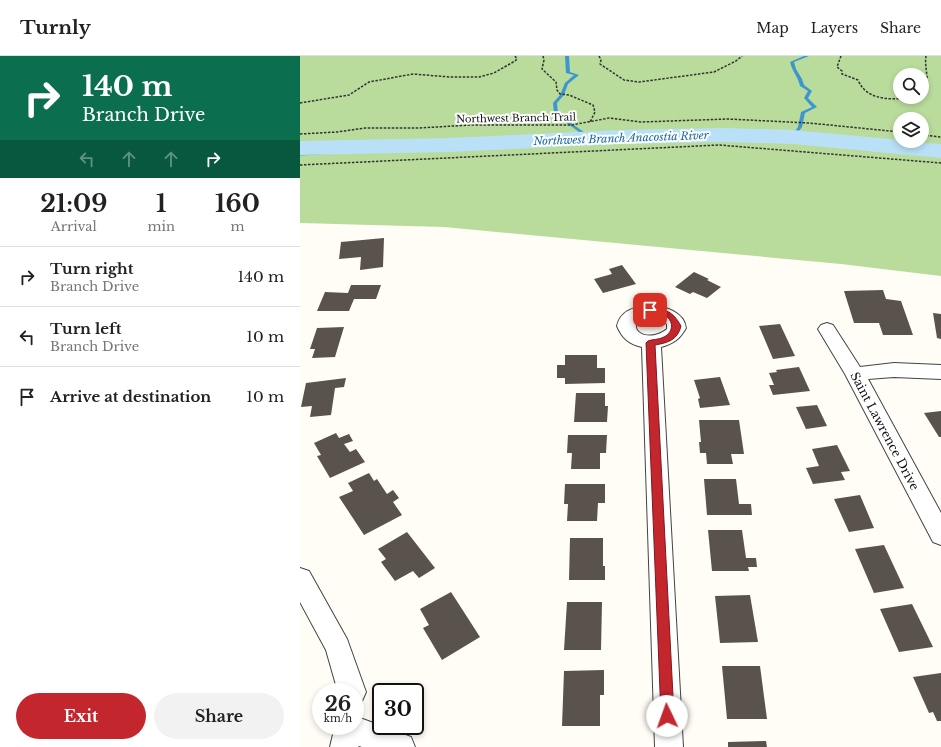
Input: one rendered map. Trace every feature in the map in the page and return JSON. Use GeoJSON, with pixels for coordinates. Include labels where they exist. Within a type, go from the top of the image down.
{"type":"FeatureCollection","features":[{"type":"Feature","properties":{"kind":"street","name":"Saint Lawrence Drive"},"geometry":{"type":"LineString","coordinates":[[827,329],[855,374],[941,535]]}},
{"type":"Feature","properties":{"kind":"street"},"geometry":{"type":"LineString","coordinates":[[651,343],[669,747]]}},
{"type":"Feature","properties":{"kind":"street"},"geometry":{"type":"LineString","coordinates":[[855,374],[894,370],[941,372]]}},
{"type":"Feature","properties":{"kind":"street"},"geometry":{"type":"LineString","coordinates":[[300,578],[338,647],[349,683]]}},
{"type":"Feature","properties":{"kind":"street"},"geometry":{"type":"LineString","coordinates":[[351,735],[401,747]]}},
{"type":"Feature","properties":{"kind":"path"},"geometry":{"type":"LineString","coordinates":[[300,103],[349,95],[369,82],[413,74],[450,77],[478,77],[494,73],[515,61],[517,59],[515,56]]}},
{"type":"Feature","properties":{"kind":"path"},"geometry":{"type":"LineString","coordinates":[[543,56],[544,60],[542,69],[556,82],[556,90],[560,94],[569,95],[593,105],[595,112],[590,122]]}},
{"type":"Feature","properties":{"kind":"path"},"geometry":{"type":"LineString","coordinates":[[599,56],[601,60],[600,64],[608,71],[624,80],[639,82],[714,72],[736,61],[742,56]]}},
{"type":"Feature","properties":{"kind":"path"},"geometry":{"type":"LineString","coordinates":[[841,56],[837,67],[842,74],[858,80],[867,94],[893,100]]}},
{"type":"Feature","properties":{"kind":"path"},"geometry":{"type":"LineString","coordinates":[[926,56],[925,57],[928,64],[926,68]]}},
{"type":"Feature","properties":{"kind":"path","name":"Northwest Branch Trail"},"geometry":{"type":"LineString","coordinates":[[300,134],[337,132],[365,128],[419,128],[471,125],[572,125],[609,118],[641,122],[728,119],[809,123],[893,131]]}},
{"type":"Feature","properties":{"kind":"path"},"geometry":{"type":"LineString","coordinates":[[929,136],[941,137]]}},
{"type":"Feature","properties":{"kind":"path"},"geometry":{"type":"LineString","coordinates":[[300,165],[719,145],[941,163]]}},
{"type":"Feature","properties":{"kind":"green space"},"geometry":{"type":"Polygon","coordinates":[[[300,56],[941,56],[941,276],[841,264],[444,227],[300,223],[300,56]]]}},
{"type":"Feature","properties":{"kind":"water"},"geometry":{"type":"Polygon","coordinates":[[[399,141],[351,152],[300,155],[300,142],[399,141]]]}},
{"type":"Feature","properties":{"kind":"building"},"geometry":{"type":"Polygon","coordinates":[[[384,238],[383,267],[360,270],[361,257],[339,259],[341,242],[384,238]]]}},
{"type":"Feature","properties":{"kind":"building"},"geometry":{"type":"Polygon","coordinates":[[[622,265],[636,284],[603,293],[594,279],[612,274],[609,269],[622,265]]]}},
{"type":"Feature","properties":{"kind":"building"},"geometry":{"type":"Polygon","coordinates":[[[694,272],[721,287],[707,298],[693,292],[690,294],[675,287],[694,272]]]}},
{"type":"Feature","properties":{"kind":"building"},"geometry":{"type":"Polygon","coordinates":[[[351,285],[381,285],[376,299],[354,299],[349,311],[317,311],[325,292],[348,293],[351,285]]]}},
{"type":"Feature","properties":{"kind":"building"},"geometry":{"type":"Polygon","coordinates":[[[883,290],[886,299],[901,301],[913,335],[883,335],[879,323],[854,323],[844,291],[883,290]]]}},
{"type":"Feature","properties":{"kind":"building"},"geometry":{"type":"Polygon","coordinates":[[[933,313],[941,314],[941,339],[937,338],[933,313]]]}},
{"type":"Feature","properties":{"kind":"building"},"geometry":{"type":"Polygon","coordinates":[[[780,324],[795,356],[773,359],[759,326],[780,324]]]}},
{"type":"Feature","properties":{"kind":"building"},"geometry":{"type":"Polygon","coordinates":[[[344,327],[335,357],[312,358],[315,349],[310,349],[317,328],[344,327]]]}},
{"type":"Feature","properties":{"kind":"building"},"geometry":{"type":"Polygon","coordinates":[[[565,355],[597,355],[597,368],[605,368],[605,383],[565,384],[565,378],[557,378],[557,365],[565,365],[565,355]]]}},
{"type":"Feature","properties":{"kind":"building"},"geometry":{"type":"Polygon","coordinates":[[[799,367],[810,391],[773,395],[769,385],[774,385],[769,373],[777,372],[776,370],[799,367]]]}},
{"type":"Feature","properties":{"kind":"building"},"geometry":{"type":"Polygon","coordinates":[[[720,377],[730,405],[700,408],[698,399],[700,398],[694,380],[720,377]]]}},
{"type":"Feature","properties":{"kind":"building"},"geometry":{"type":"Polygon","coordinates":[[[346,378],[344,387],[335,388],[331,415],[310,417],[312,406],[301,407],[306,383],[346,378]]]}},
{"type":"Feature","properties":{"kind":"building"},"geometry":{"type":"Polygon","coordinates":[[[576,393],[605,393],[605,406],[608,406],[607,422],[574,422],[576,393]]]}},
{"type":"Feature","properties":{"kind":"building"},"geometry":{"type":"Polygon","coordinates":[[[817,405],[827,426],[806,429],[796,407],[817,405]]]}},
{"type":"Feature","properties":{"kind":"building"},"geometry":{"type":"Polygon","coordinates":[[[941,411],[941,437],[939,437],[924,413],[941,411]]]}},
{"type":"Feature","properties":{"kind":"building"},"geometry":{"type":"Polygon","coordinates":[[[699,420],[739,420],[744,454],[731,454],[733,464],[707,464],[706,453],[700,453],[699,442],[701,442],[699,420]]]}},
{"type":"Feature","properties":{"kind":"building"},"geometry":{"type":"Polygon","coordinates":[[[336,433],[339,438],[349,434],[353,441],[344,444],[350,452],[356,449],[365,462],[330,478],[317,456],[321,455],[314,443],[336,433]]]}},
{"type":"Feature","properties":{"kind":"building"},"geometry":{"type":"Polygon","coordinates":[[[568,435],[607,435],[606,453],[600,453],[600,469],[571,469],[572,453],[567,453],[568,435]]]}},
{"type":"Feature","properties":{"kind":"building"},"geometry":{"type":"Polygon","coordinates":[[[837,445],[850,471],[841,472],[845,480],[813,484],[806,468],[819,466],[812,449],[837,445]]]}},
{"type":"Feature","properties":{"kind":"building"},"geometry":{"type":"Polygon","coordinates":[[[369,473],[374,481],[377,479],[387,494],[393,490],[399,498],[393,502],[402,515],[364,535],[339,497],[353,491],[348,483],[369,473]]]}},
{"type":"Feature","properties":{"kind":"building"},"geometry":{"type":"Polygon","coordinates":[[[704,479],[736,479],[739,504],[751,504],[752,515],[707,515],[704,479]]]}},
{"type":"Feature","properties":{"kind":"building"},"geometry":{"type":"Polygon","coordinates":[[[565,484],[605,484],[605,503],[598,503],[597,521],[567,521],[568,504],[564,504],[565,484]]]}},
{"type":"Feature","properties":{"kind":"building"},"geometry":{"type":"Polygon","coordinates":[[[860,495],[874,528],[849,532],[834,499],[860,495]]]}},
{"type":"Feature","properties":{"kind":"building"},"geometry":{"type":"Polygon","coordinates":[[[708,530],[742,530],[746,558],[756,558],[757,567],[748,567],[749,571],[712,571],[708,530]]]}},
{"type":"Feature","properties":{"kind":"building"},"geometry":{"type":"Polygon","coordinates":[[[407,532],[435,568],[419,578],[413,571],[395,581],[381,562],[386,559],[378,549],[407,532]]]}},
{"type":"Feature","properties":{"kind":"building"},"geometry":{"type":"Polygon","coordinates":[[[570,538],[603,538],[603,566],[605,566],[605,580],[569,580],[570,538]]]}},
{"type":"Feature","properties":{"kind":"building"},"geometry":{"type":"Polygon","coordinates":[[[884,545],[904,588],[874,593],[855,549],[884,545]]]}},
{"type":"Feature","properties":{"kind":"building"},"geometry":{"type":"Polygon","coordinates":[[[451,592],[480,637],[442,660],[423,628],[429,625],[420,609],[451,592]]]}},
{"type":"Feature","properties":{"kind":"building"},"geometry":{"type":"Polygon","coordinates":[[[750,595],[758,642],[720,643],[715,596],[750,595]]]}},
{"type":"Feature","properties":{"kind":"building"},"geometry":{"type":"Polygon","coordinates":[[[567,602],[602,602],[601,650],[564,650],[567,602]]]}},
{"type":"Feature","properties":{"kind":"building"},"geometry":{"type":"Polygon","coordinates":[[[912,604],[933,647],[899,652],[880,609],[912,604]]]}},
{"type":"Feature","properties":{"kind":"building"},"geometry":{"type":"Polygon","coordinates":[[[722,666],[760,666],[767,719],[727,719],[722,666]]]}},
{"type":"Feature","properties":{"kind":"building"},"geometry":{"type":"Polygon","coordinates":[[[604,670],[604,695],[600,695],[600,726],[562,726],[564,671],[604,670]]]}},
{"type":"Feature","properties":{"kind":"building"},"geometry":{"type":"Polygon","coordinates":[[[941,673],[941,721],[937,721],[933,712],[929,713],[913,677],[941,673]]]}},
{"type":"Feature","properties":{"kind":"building"},"geometry":{"type":"Polygon","coordinates":[[[766,741],[767,747],[728,747],[728,742],[766,741]]]}},
{"type":"Feature","properties":{"kind":"waterway"},"geometry":{"type":"LineString","coordinates":[[567,56],[568,73],[577,75],[566,84],[562,95],[555,103],[556,114],[590,138]]}},
{"type":"Feature","properties":{"kind":"waterway"},"geometry":{"type":"LineString","coordinates":[[793,137],[800,127],[803,112],[815,107],[806,98],[810,91],[802,86],[792,62],[807,56]]}},
{"type":"Feature","properties":{"kind":"waterway","name":"Northwest Branch Anacostia River"},"geometry":{"type":"LineString","coordinates":[[300,148],[449,145],[620,137],[725,135],[793,137],[941,151]]}},
{"type":"Feature","properties":{"kind":"route"},"geometry":{"type":"LineString","coordinates":[[650,310],[666,313],[672,317],[677,326],[676,332],[666,340],[651,343],[667,716]]}}]}
